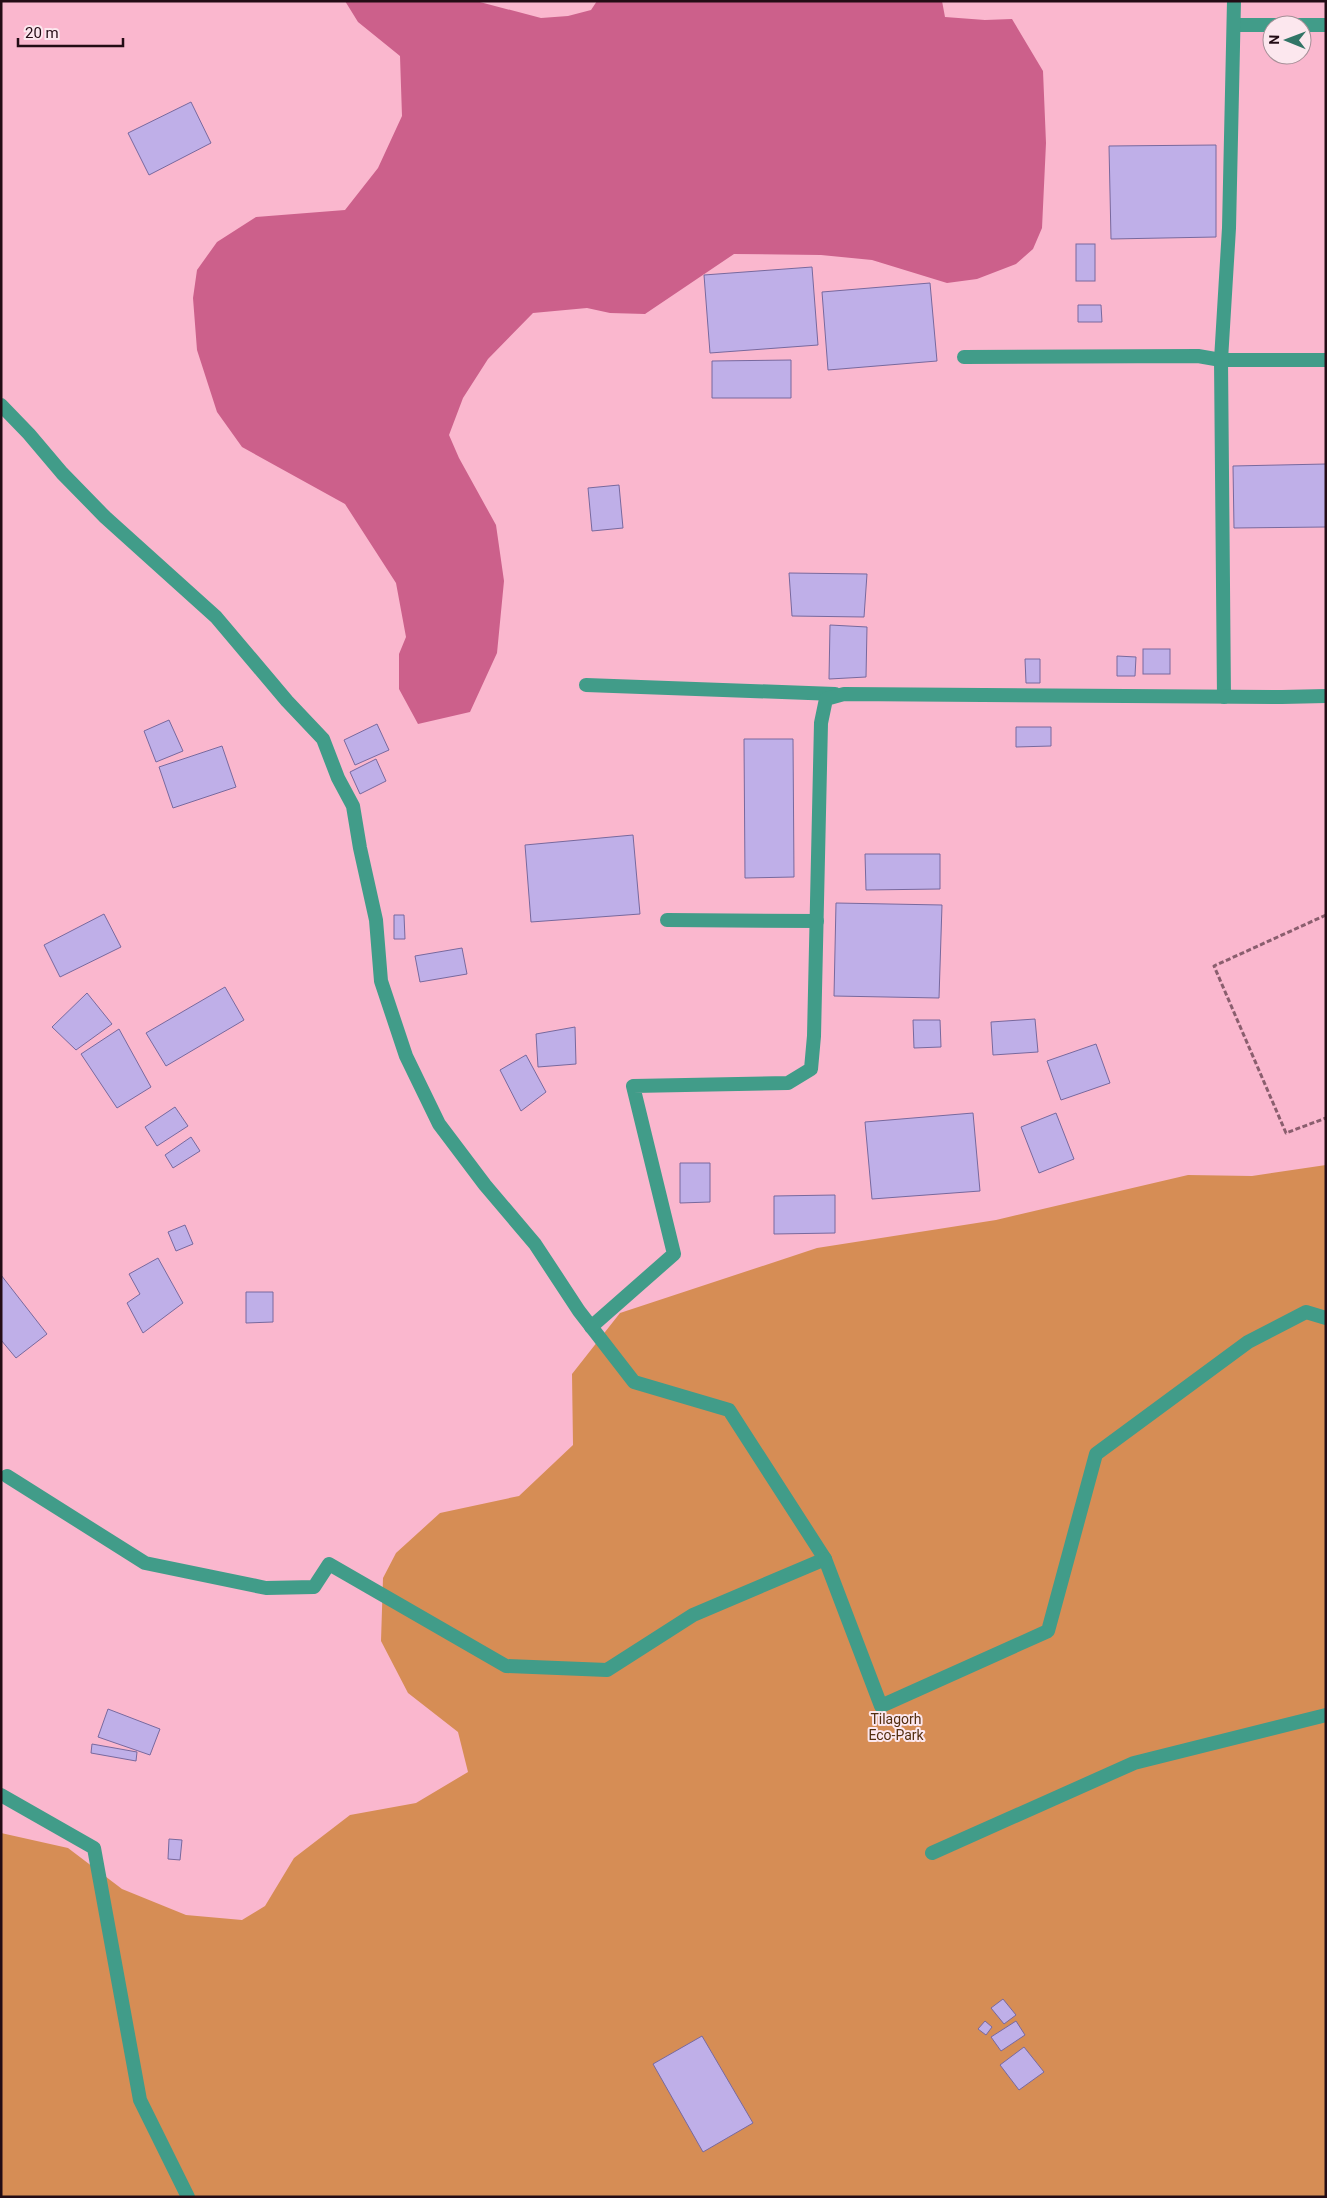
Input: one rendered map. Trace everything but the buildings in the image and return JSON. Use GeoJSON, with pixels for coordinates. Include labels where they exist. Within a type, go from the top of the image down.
{"type":"FeatureCollection","features":[{"type":"Feature","properties":{"kind":"street"},"geometry":{"type":"LineString","coordinates":[[1224,697],[1221,360],[1229,228],[1234,1]]}},
{"type":"Feature","properties":{"kind":"street"},"geometry":{"type":"LineString","coordinates":[[1234,25],[1326,25]]}},
{"type":"Feature","properties":{"kind":"street"},"geometry":{"type":"LineString","coordinates":[[964,357],[1198,356],[1221,360],[1326,360]]}},
{"type":"Feature","properties":{"kind":"street"},"geometry":{"type":"LineString","coordinates":[[1,405],[62,473],[106,517],[216,617],[287,701],[323,739],[338,778],[353,806],[376,920],[381,981],[406,1056],[438,1124],[485,1185],[535,1244],[591,1327],[634,1382],[729,1410],[824,1559],[881,1706],[1048,1631],[1096,1454],[1248,1342],[1306,1312],[1326,1318]]}},
{"type":"Feature","properties":{"kind":"street"},"geometry":{"type":"LineString","coordinates":[[586,685],[844,694],[1326,696]]}},
{"type":"Feature","properties":{"kind":"street"},"geometry":{"type":"LineString","coordinates":[[591,1327],[674,1254],[633,1086],[788,1083],[811,1069],[814,1036],[820,723],[826,699],[844,694]]}},
{"type":"Feature","properties":{"kind":"street"},"geometry":{"type":"LineString","coordinates":[[667,920],[816,921]]}},
{"type":"Feature","properties":{"kind":"street"},"geometry":{"type":"LineString","coordinates":[[7,1476],[145,1563],[266,1588],[314,1587],[329,1564],[506,1666],[607,1670],[693,1615],[824,1559]]}},
{"type":"Feature","properties":{"kind":"street"},"geometry":{"type":"LineString","coordinates":[[932,1853],[1134,1763],[1326,1714]]}},
{"type":"Feature","properties":{"kind":"street"},"geometry":{"type":"LineString","coordinates":[[1,1795],[94,1848],[140,2100],[188,2197]]}},
{"type":"Feature","properties":{"kind":"path"},"geometry":{"type":"LineString","coordinates":[[1326,915],[1214,966],[1286,1133],[1326,1118]]}},
{"type":"Feature","properties":{"kind":"green space","name":"Tilagorh Eco-Park"},"geometry":{"type":"Polygon","coordinates":[[[1326,1165],[1326,2197],[1,2197],[1,1833],[68,1848],[122,1889],[186,1915],[242,1920],[265,1906],[294,1858],[350,1815],[416,1803],[468,1772],[458,1732],[408,1693],[381,1641],[383,1578],[396,1553],[440,1513],[519,1496],[573,1445],[572,1374],[620,1313],[817,1248],[996,1220],[1188,1175],[1252,1176],[1326,1165]]]}},
{"type":"Feature","properties":{"kind":"shaded area"},"geometry":{"type":"Polygon","coordinates":[[[345,1],[476,1],[541,18],[568,16],[591,10],[597,1],[942,1],[945,17],[985,20],[1012,19],[1043,71],[1046,143],[1042,228],[1033,249],[1016,264],[977,279],[947,283],[872,260],[821,255],[734,254],[645,314],[610,313],[587,308],[533,313],[488,359],[463,398],[449,435],[459,458],[496,525],[504,581],[497,653],[470,712],[418,724],[399,689],[399,654],[406,637],[396,583],[345,504],[242,447],[217,412],[197,350],[193,298],[197,270],[217,242],[256,217],[345,210],[378,168],[402,116],[400,56],[358,22],[345,1]]]}}]}
